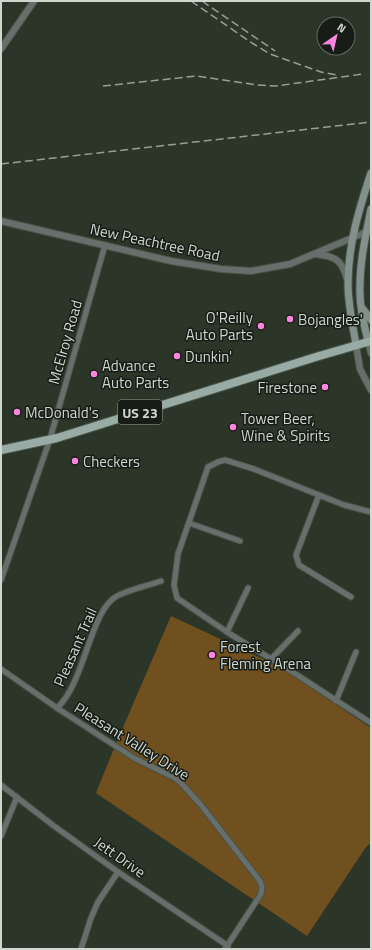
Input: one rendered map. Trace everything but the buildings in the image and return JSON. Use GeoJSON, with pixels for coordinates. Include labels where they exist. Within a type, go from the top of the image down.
{"type":"FeatureCollection","features":[{"type":"Feature","properties":{"kind":"main road"},"geometry":{"type":"LineString","coordinates":[[356,345],[349,305],[348,285],[350,255],[356,217],[371,173]]}},
{"type":"Feature","properties":{"kind":"main road"},"geometry":{"type":"LineString","coordinates":[[370,341],[361,307],[360,287],[363,247],[369,231],[371,209]]}},
{"type":"Feature","properties":{"kind":"main road"},"geometry":{"type":"LineString","coordinates":[[361,307],[371,320]]}},
{"type":"Feature","properties":{"kind":"main road","name":"US 23"},"geometry":{"type":"LineString","coordinates":[[1,450],[50,440],[370,341]]}},
{"type":"Feature","properties":{"kind":"street"},"geometry":{"type":"LineString","coordinates":[[1,49],[34,1]]}},
{"type":"Feature","properties":{"kind":"street","name":"New Peachtree Road"},"geometry":{"type":"LineString","coordinates":[[1,221],[201,266],[251,271],[290,264],[369,231]]}},
{"type":"Feature","properties":{"kind":"street","name":"McElroy Road"},"geometry":{"type":"LineString","coordinates":[[1,580],[50,440],[105,245]]}},
{"type":"Feature","properties":{"kind":"street"},"geometry":{"type":"LineString","coordinates":[[313,254],[328,256],[344,266],[348,285]]}},
{"type":"Feature","properties":{"kind":"street"},"geometry":{"type":"LineString","coordinates":[[370,341],[371,353]]}},
{"type":"Feature","properties":{"kind":"street"},"geometry":{"type":"LineString","coordinates":[[356,345],[360,369],[371,390]]}},
{"type":"Feature","properties":{"kind":"street"},"geometry":{"type":"LineString","coordinates":[[371,512],[344,505],[254,469],[225,460],[218,462],[208,468],[178,554],[174,585],[177,598],[227,632],[371,723]]}},
{"type":"Feature","properties":{"kind":"street"},"geometry":{"type":"LineString","coordinates":[[319,495],[296,554],[299,565],[351,597]]}},
{"type":"Feature","properties":{"kind":"street"},"geometry":{"type":"LineString","coordinates":[[189,523],[240,541]]}},
{"type":"Feature","properties":{"kind":"street","name":"Pleasant Trail"},"geometry":{"type":"LineString","coordinates":[[57,708],[68,695],[78,676],[103,610],[116,596],[161,581]]}},
{"type":"Feature","properties":{"kind":"street"},"geometry":{"type":"LineString","coordinates":[[227,632],[248,588]]}},
{"type":"Feature","properties":{"kind":"street"},"geometry":{"type":"LineString","coordinates":[[271,659],[298,631]]}},
{"type":"Feature","properties":{"kind":"street"},"geometry":{"type":"LineString","coordinates":[[336,701],[356,652]]}},
{"type":"Feature","properties":{"kind":"street","name":"Pleasant Valley Drive"},"geometry":{"type":"LineString","coordinates":[[1,669],[57,708],[134,758],[173,777],[180,782],[201,805],[245,860],[260,881],[262,887],[261,894],[226,947]]}},
{"type":"Feature","properties":{"kind":"street","name":"Jett Drive"},"geometry":{"type":"LineString","coordinates":[[1,785],[54,826],[226,947]]}},
{"type":"Feature","properties":{"kind":"street"},"geometry":{"type":"LineString","coordinates":[[1,836],[17,797]]}},
{"type":"Feature","properties":{"kind":"street"},"geometry":{"type":"LineString","coordinates":[[82,949],[91,918],[98,902],[118,872]]}},
{"type":"Feature","properties":{"kind":"shaded area"},"geometry":{"type":"Polygon","coordinates":[[[171,616],[282,668],[371,728],[371,843],[366,847],[307,936],[96,793],[171,616]]]}},
{"type":"Feature","properties":{"kind":"railway"},"geometry":{"type":"LineString","coordinates":[[191,1],[270,54],[321,72],[337,75]]}},
{"type":"Feature","properties":{"kind":"railway"},"geometry":{"type":"LineString","coordinates":[[202,1],[275,51]]}},
{"type":"Feature","properties":{"kind":"railway"},"geometry":{"type":"LineString","coordinates":[[103,86],[197,76],[257,85],[276,86],[363,74]]}},
{"type":"Feature","properties":{"kind":"railway"},"geometry":{"type":"LineString","coordinates":[[1,164],[371,122]]}},
{"type":"Feature","properties":{"kind":"place","name":"Bojangles'"},"geometry":{"type":"Point","coordinates":[290,319]}},
{"type":"Feature","properties":{"kind":"place","name":"O'Reilly Auto Parts"},"geometry":{"type":"Point","coordinates":[261,326]}},
{"type":"Feature","properties":{"kind":"place","name":"Dunkin'"},"geometry":{"type":"Point","coordinates":[177,356]}},
{"type":"Feature","properties":{"kind":"place","name":"Advance Auto Parts"},"geometry":{"type":"Point","coordinates":[94,374]}},
{"type":"Feature","properties":{"kind":"place","name":"Firestone"},"geometry":{"type":"Point","coordinates":[325,387]}},
{"type":"Feature","properties":{"kind":"place","name":"McDonald's"},"geometry":{"type":"Point","coordinates":[17,412]}},
{"type":"Feature","properties":{"kind":"place","name":"Tower Beer, Wine & Spirits"},"geometry":{"type":"Point","coordinates":[233,427]}},
{"type":"Feature","properties":{"kind":"place","name":"Checkers"},"geometry":{"type":"Point","coordinates":[75,461]}},
{"type":"Feature","properties":{"kind":"place","name":"Forest Fleming Arena"},"geometry":{"type":"Point","coordinates":[212,655]}}]}
